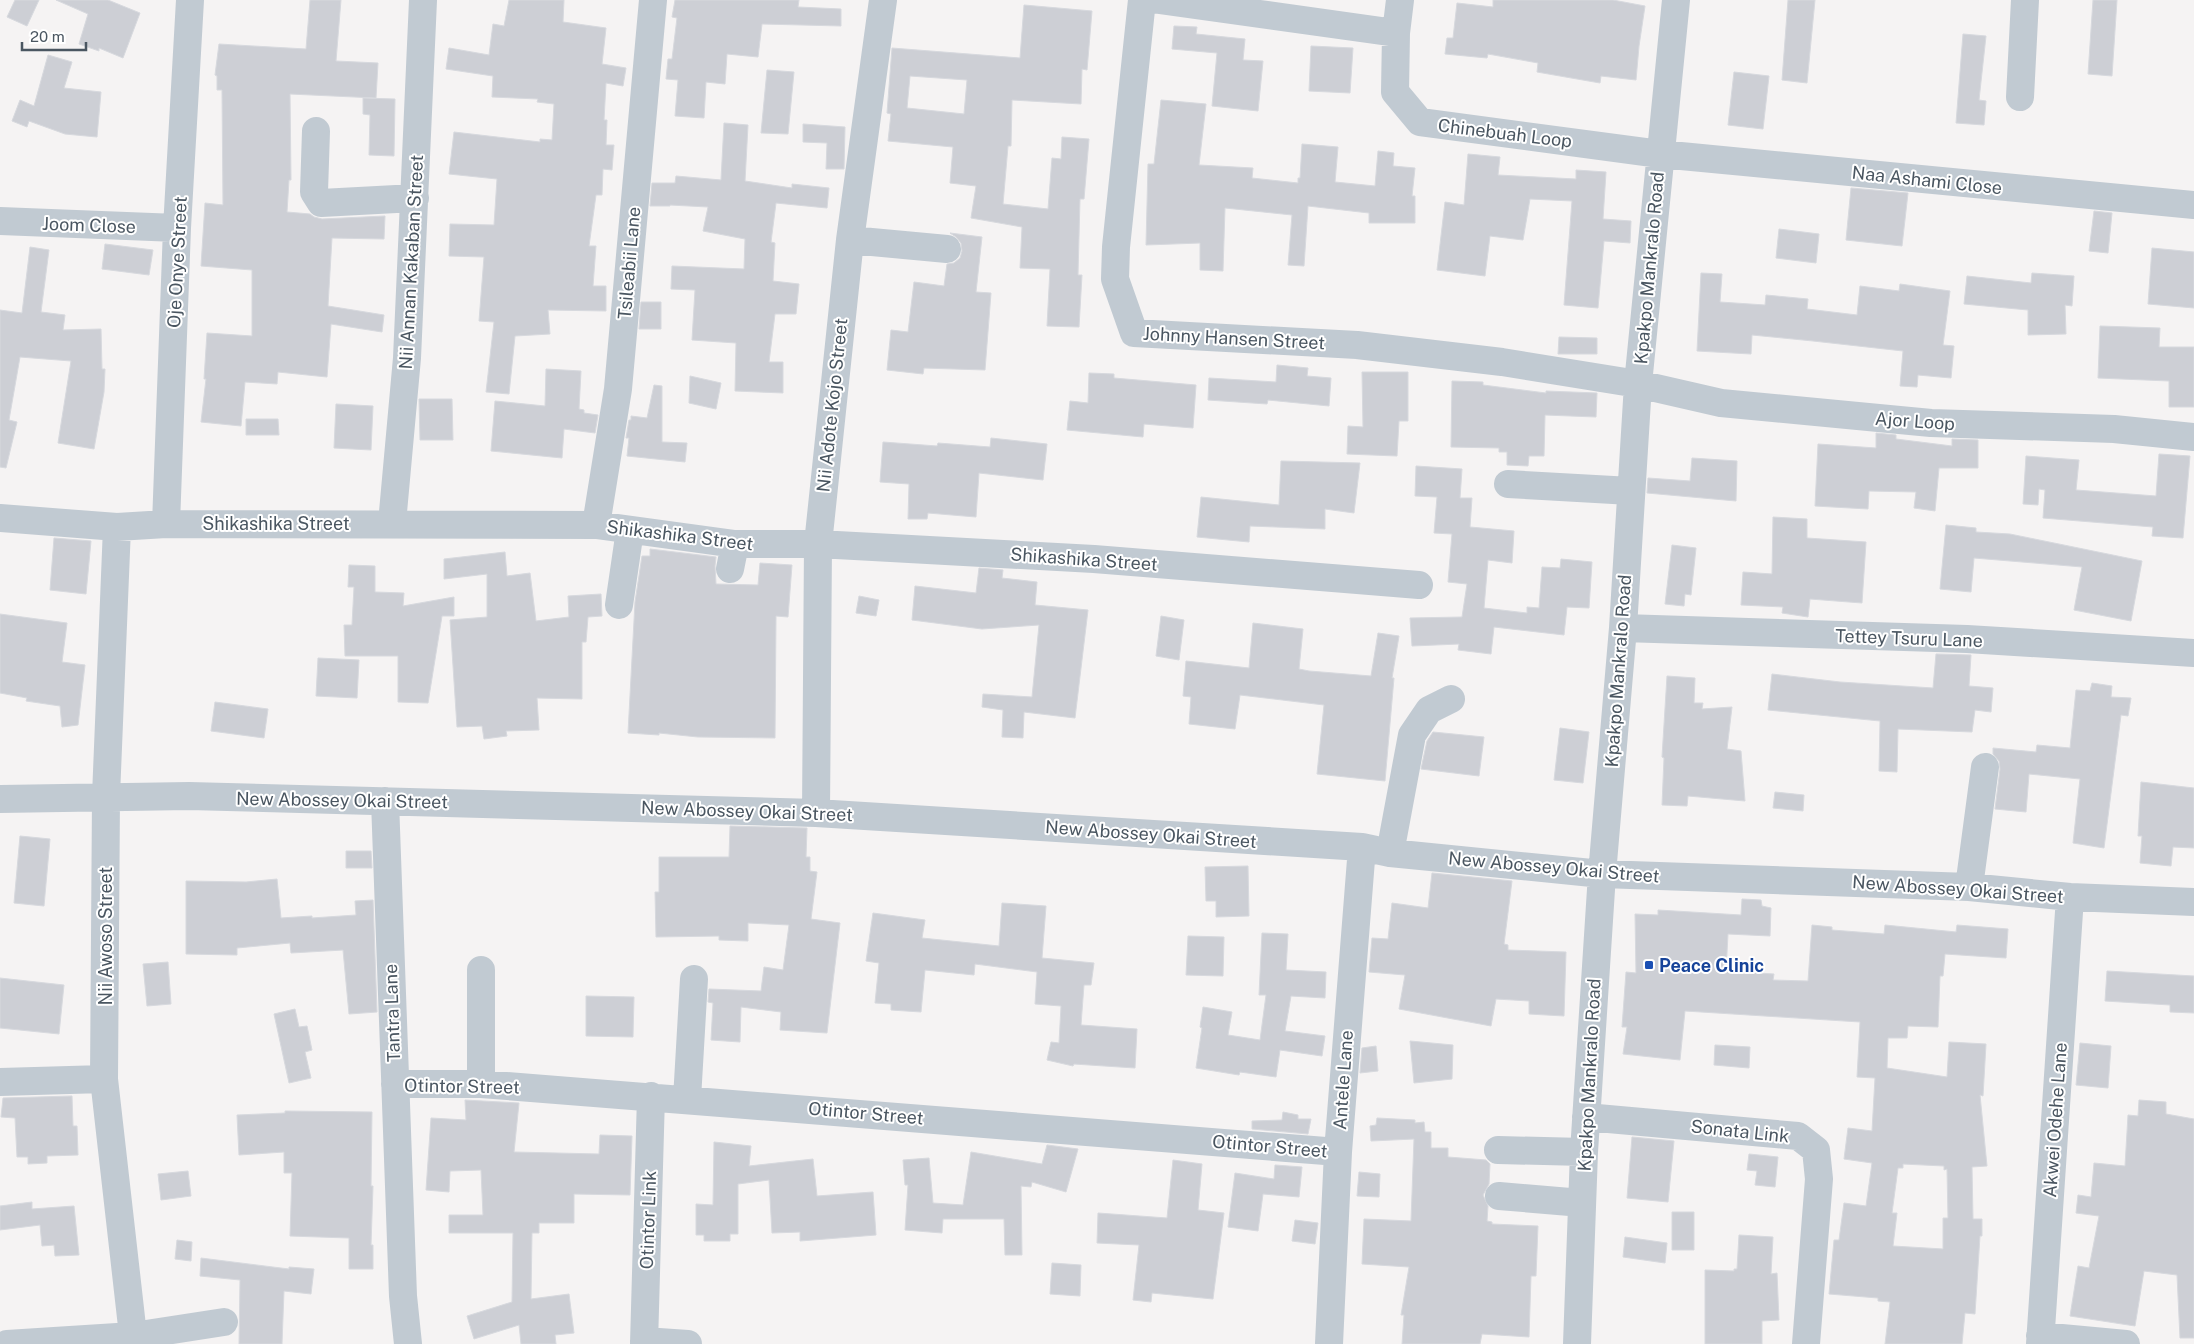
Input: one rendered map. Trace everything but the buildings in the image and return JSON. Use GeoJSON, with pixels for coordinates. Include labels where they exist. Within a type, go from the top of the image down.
{"type":"FeatureCollection","features":[{"type":"Feature","properties":{"kind":"street","name":"Oje Onye Street"},"geometry":{"type":"LineString","coordinates":[[166,524],[178,228],[190,0]]}},
{"type":"Feature","properties":{"kind":"street","name":"Nii Annan Kakaban Street"},"geometry":{"type":"LineString","coordinates":[[392,523],[407,358],[423,0]]}},
{"type":"Feature","properties":{"kind":"street","name":"Tsileabii Lane"},"geometry":{"type":"LineString","coordinates":[[596,525],[618,389],[654,0]]}},
{"type":"Feature","properties":{"kind":"street","name":"Nii Adote Kojo Street"},"geometry":{"type":"LineString","coordinates":[[816,813],[818,544],[850,240],[883,0]]}},
{"type":"Feature","properties":{"kind":"street","name":"Johnny Hansen Street"},"geometry":{"type":"LineString","coordinates":[[1142,0],[1116,247],[1115,279],[1134,333],[1357,344],[1502,362],[1638,384]]}},
{"type":"Feature","properties":{"kind":"street"},"geometry":{"type":"LineString","coordinates":[[1159,0],[1396,33]]}},
{"type":"Feature","properties":{"kind":"street","name":"Chinebuah Loop"},"geometry":{"type":"LineString","coordinates":[[1400,0],[1396,33],[1395,92],[1420,122],[1660,154]]}},
{"type":"Feature","properties":{"kind":"street","name":"Kpakpo Mankralo Road"},"geometry":{"type":"LineString","coordinates":[[1577,1344],[1586,1116],[1602,874],[1623,628],[1638,384],[1676,0]]}},
{"type":"Feature","properties":{"kind":"street"},"geometry":{"type":"LineString","coordinates":[[2020,97],[2025,0]]}},
{"type":"Feature","properties":{"kind":"street"},"geometry":{"type":"LineString","coordinates":[[316,131],[314,192],[322,203],[415,198]]}},
{"type":"Feature","properties":{"kind":"street","name":"Naa Ashami Close"},"geometry":{"type":"LineString","coordinates":[[1660,154],[2194,206]]}},
{"type":"Feature","properties":{"kind":"street","name":"Joom Close"},"geometry":{"type":"LineString","coordinates":[[0,221],[178,228]]}},
{"type":"Feature","properties":{"kind":"street"},"geometry":{"type":"LineString","coordinates":[[850,240],[947,249]]}},
{"type":"Feature","properties":{"kind":"street","name":"Ajor Loop"},"geometry":{"type":"LineString","coordinates":[[1638,384],[1721,403],[1749,406],[1931,423],[2114,429],[2194,438]]}},
{"type":"Feature","properties":{"kind":"street"},"geometry":{"type":"LineString","coordinates":[[1508,484],[1631,491]]}},
{"type":"Feature","properties":{"kind":"street","name":"Shikashika Street"},"geometry":{"type":"LineString","coordinates":[[0,518],[117,527],[166,524],[392,523],[596,525],[630,530],[733,556],[818,544],[1094,559],[1419,585]]}},
{"type":"Feature","properties":{"kind":"street","name":"Nii Awoso Street"},"geometry":{"type":"LineString","coordinates":[[117,527],[106,796],[104,1079],[134,1340]]}},
{"type":"Feature","properties":{"kind":"street"},"geometry":{"type":"LineString","coordinates":[[619,605],[630,530]]}},
{"type":"Feature","properties":{"kind":"street","name":"Tettey Tsuru Lane"},"geometry":{"type":"LineString","coordinates":[[1623,628],[1967,639],[2194,653]]}},
{"type":"Feature","properties":{"kind":"street"},"geometry":{"type":"LineString","coordinates":[[1390,853],[1412,736],[1429,710],[1452,699]]}},
{"type":"Feature","properties":{"kind":"street"},"geometry":{"type":"LineString","coordinates":[[1969,886],[1986,767]]}},
{"type":"Feature","properties":{"kind":"street","name":"New Abossey Okai Street"},"geometry":{"type":"LineString","coordinates":[[0,799],[189,796],[816,813],[1362,847],[1390,853],[1602,874],[1969,886],[2070,896],[2194,902]]}},
{"type":"Feature","properties":{"kind":"street","name":"Tantra Lane"},"geometry":{"type":"LineString","coordinates":[[385,801],[403,1296],[408,1344]]}},
{"type":"Feature","properties":{"kind":"street","name":"Antele Lane"},"geometry":{"type":"LineString","coordinates":[[1329,1344],[1338,1152],[1362,847]]}},
{"type":"Feature","properties":{"kind":"street","name":"Akwei Odehe Lane"},"geometry":{"type":"LineString","coordinates":[[2040,1340],[2070,896]]}},
{"type":"Feature","properties":{"kind":"street"},"geometry":{"type":"LineString","coordinates":[[481,970],[481,1084]]}},
{"type":"Feature","properties":{"kind":"street"},"geometry":{"type":"LineString","coordinates":[[687,1099],[694,979]]}},
{"type":"Feature","properties":{"kind":"street"},"geometry":{"type":"LineString","coordinates":[[0,1082],[104,1079]]}},
{"type":"Feature","properties":{"kind":"street","name":"Otintor Street"},"geometry":{"type":"LineString","coordinates":[[395,1084],[481,1084],[651,1096],[1338,1152]]}},
{"type":"Feature","properties":{"kind":"street","name":"Otintor Link"},"geometry":{"type":"LineString","coordinates":[[644,1342],[651,1096]]}},
{"type":"Feature","properties":{"kind":"street","name":"Sonata Link"},"geometry":{"type":"LineString","coordinates":[[1586,1116],[1798,1136],[1816,1150],[1819,1179],[1806,1344]]}},
{"type":"Feature","properties":{"kind":"street"},"geometry":{"type":"LineString","coordinates":[[1498,1150],[1584,1152]]}},
{"type":"Feature","properties":{"kind":"street"},"geometry":{"type":"LineString","coordinates":[[1499,1196],[1582,1203]]}},
{"type":"Feature","properties":{"kind":"street"},"geometry":{"type":"LineString","coordinates":[[7,1344],[134,1340],[224,1322]]}},
{"type":"Feature","properties":{"kind":"street"},"geometry":{"type":"LineString","coordinates":[[2040,1340],[2126,1344]]}},
{"type":"Feature","properties":{"kind":"street"},"geometry":{"type":"LineString","coordinates":[[644,1342],[688,1344]]}},
{"type":"Feature","properties":{"kind":"place","name":"Peace Clinic"},"geometry":{"type":"Point","coordinates":[1649,965]}}]}
